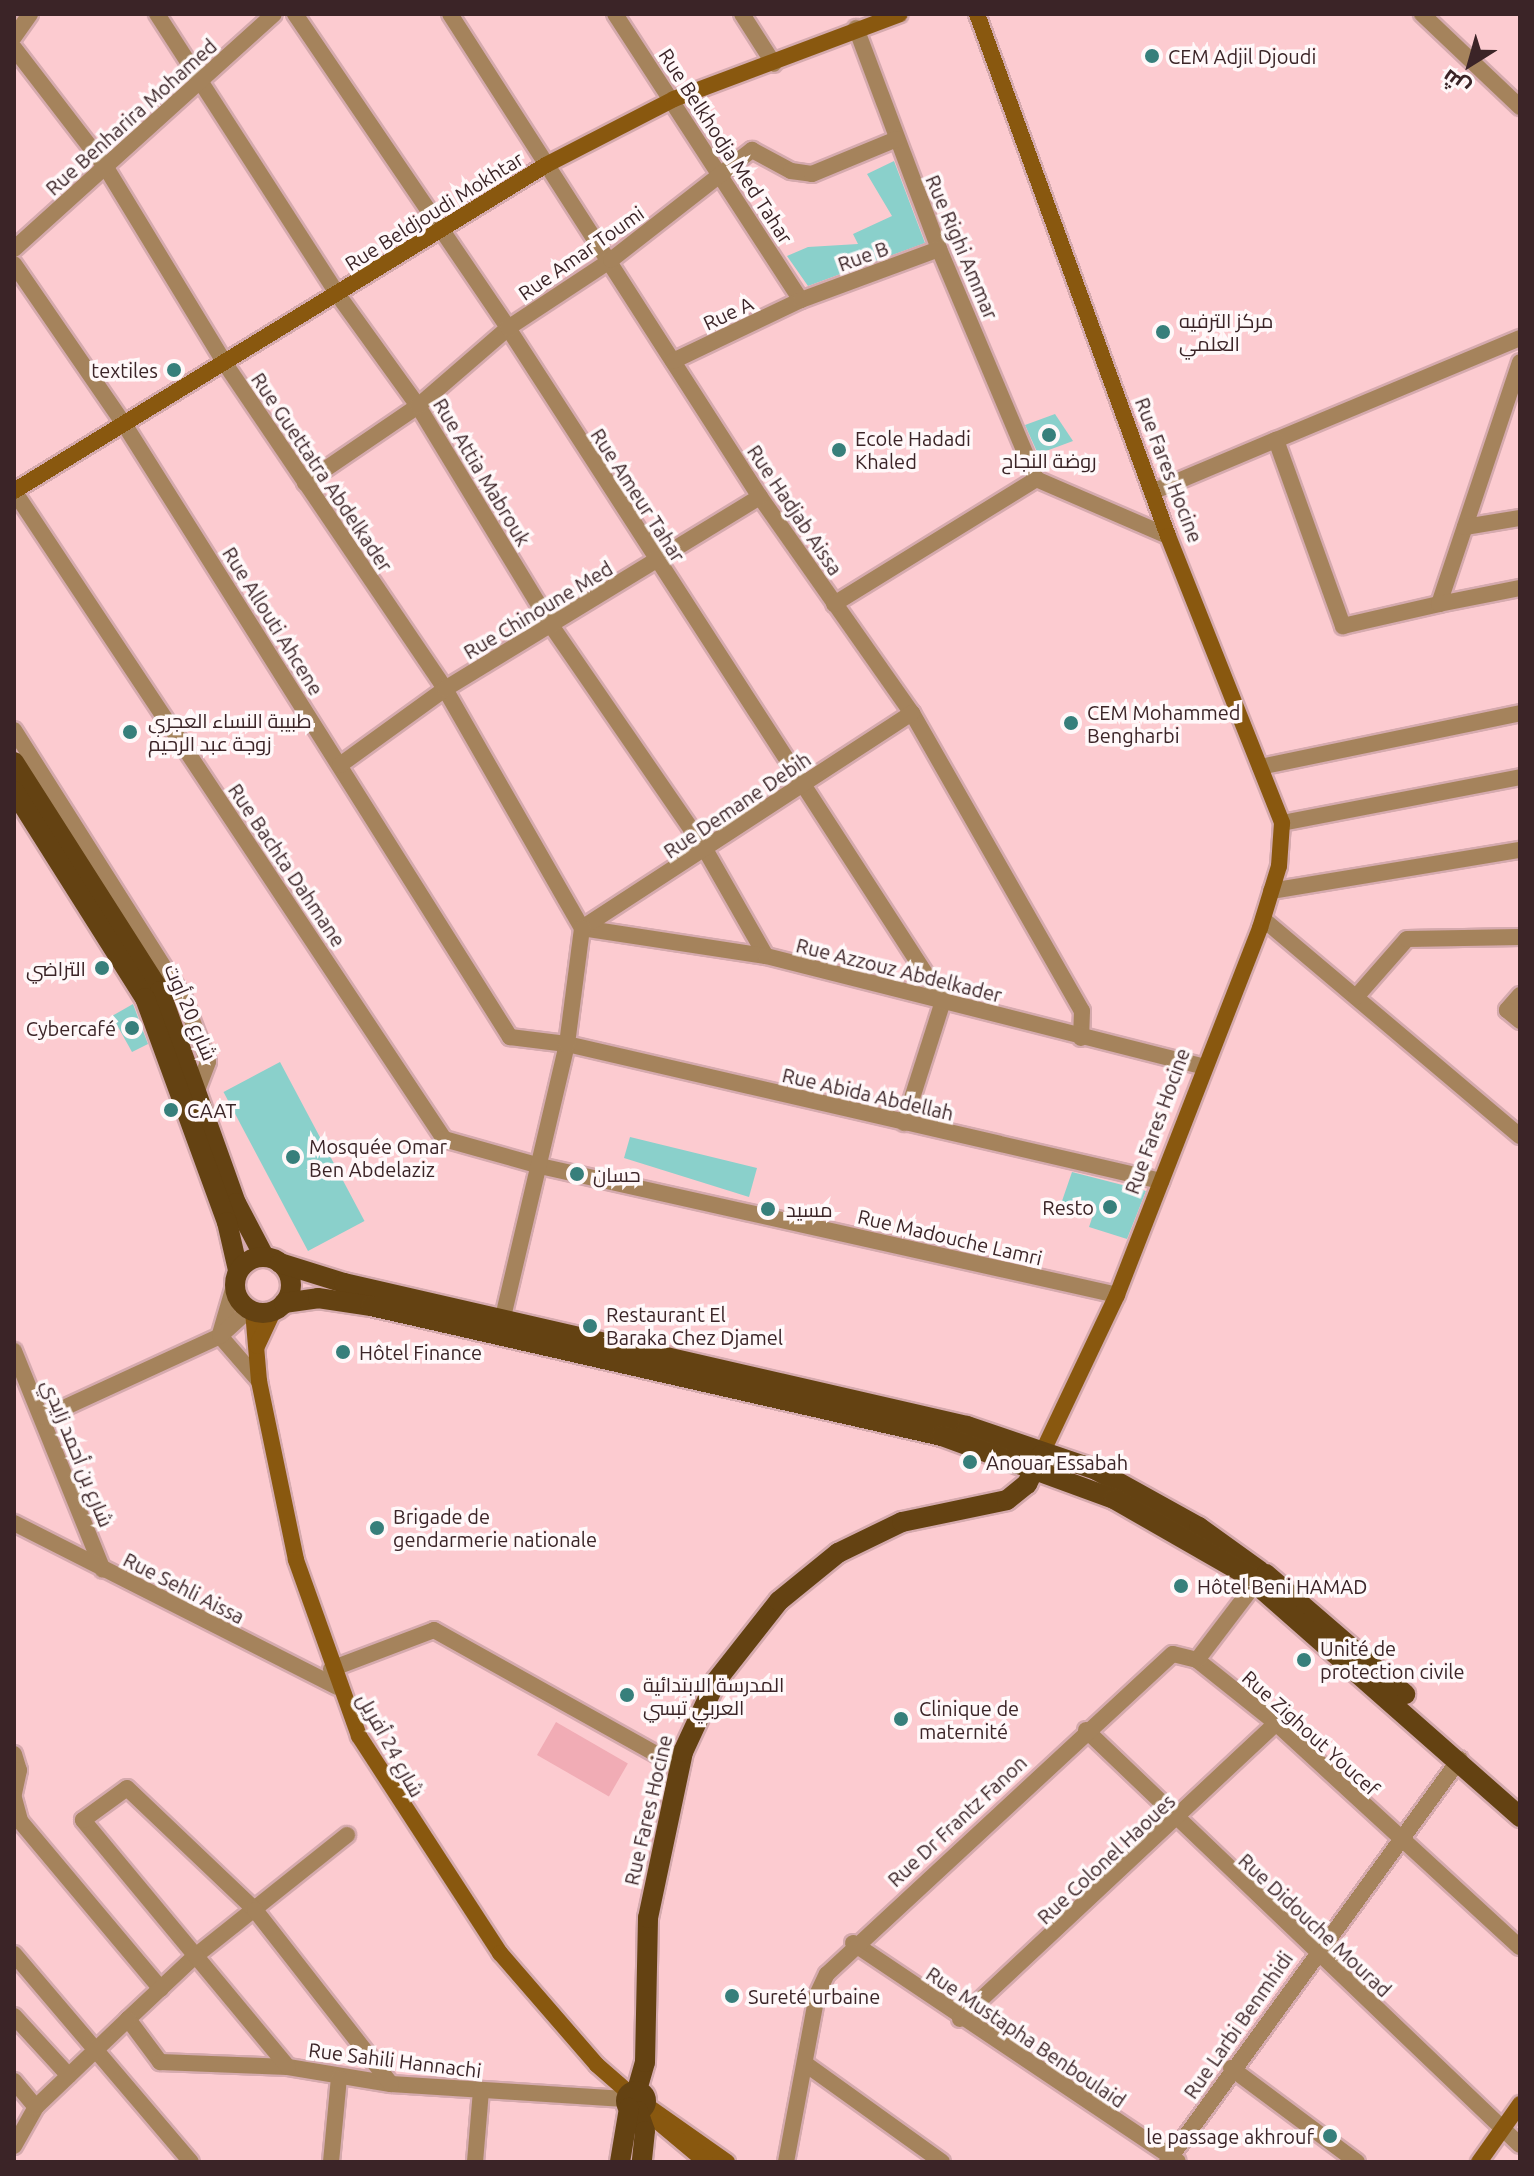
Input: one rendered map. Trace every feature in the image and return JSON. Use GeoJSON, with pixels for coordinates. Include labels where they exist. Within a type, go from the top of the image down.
{"type":"FeatureCollection","features":[{"type":"Feature","properties":{"kind":"main road","name":"شارع 20 أوت"},"geometry":{"type":"LineString","coordinates":[[14,791],[145,998],[227,1222],[236,1278],[265,1309],[291,1282],[272,1259],[236,1203],[197,1090],[152,976],[18,756]]}},
{"type":"Feature","properties":{"kind":"main road"},"geometry":{"type":"LineString","coordinates":[[236,1278],[272,1259],[344,1283],[858,1399],[1039,1458],[1178,1531],[1258,1578],[1520,1799]]}},
{"type":"Feature","properties":{"kind":"main road"},"geometry":{"type":"LineString","coordinates":[[265,1309],[344,1301],[817,1404],[1039,1458]]}},
{"type":"Feature","properties":{"kind":"main road","name":"Rue Fares Hocine"},"geometry":{"type":"LineString","coordinates":[[620,2162],[645,2062],[648,1918],[679,1767],[703,1705],[731,1658],[809,1574],[902,1522],[1007,1500],[1027,1484],[1039,1458]]}},
{"type":"Feature","properties":{"kind":"main road"},"geometry":{"type":"LineString","coordinates":[[1258,1578],[1460,1759],[1520,1817]]}},
{"type":"Feature","properties":{"kind":"main road"},"geometry":{"type":"LineString","coordinates":[[635,2102],[645,2131],[642,2162]]}},
{"type":"Feature","properties":{"kind":"street"},"geometry":{"type":"LineString","coordinates":[[14,37],[30,14]]}},
{"type":"Feature","properties":{"kind":"street","name":"Rue Attia Mabrouk"},"geometry":{"type":"LineString","coordinates":[[157,14],[338,295],[418,406],[553,628],[706,851],[766,956]]}},
{"type":"Feature","properties":{"kind":"street","name":"Rue Benharira Mohamed"},"geometry":{"type":"LineString","coordinates":[[14,249],[202,83],[274,14]]}},
{"type":"Feature","properties":{"kind":"street","name":"Rue Ameur Tahar"},"geometry":{"type":"LineString","coordinates":[[295,14],[438,231],[508,328],[943,1001]]}},
{"type":"Feature","properties":{"kind":"street","name":"Rue Hadjab Aissa"},"geometry":{"type":"LineString","coordinates":[[450,14],[611,260],[760,497],[912,713],[1082,1011],[1081,1038]]}},
{"type":"Feature","properties":{"kind":"street","name":"Rue Belkhodja Med Tahar"},"geometry":{"type":"LineString","coordinates":[[615,14],[674,99],[801,300]]}},
{"type":"Feature","properties":{"kind":"street"},"geometry":{"type":"LineString","coordinates":[[742,14],[774,64]]}},
{"type":"Feature","properties":{"kind":"street","name":"Rue Fares Hocine"},"geometry":{"type":"LineString","coordinates":[[977,14],[1168,536],[1282,823],[1271,891],[1263,919],[1202,1066],[1117,1295],[1039,1458]]}},
{"type":"Feature","properties":{"kind":"street"},"geometry":{"type":"LineString","coordinates":[[1422,14],[1520,107]]}},
{"type":"Feature","properties":{"kind":"street","name":"Rue Beldjoudi Mokhtar"},"geometry":{"type":"LineString","coordinates":[[14,491],[126,427],[546,165],[674,99],[774,64],[890,16]]}},
{"type":"Feature","properties":{"kind":"street","name":"Rue Righi Ammar"},"geometry":{"type":"LineString","coordinates":[[856,28],[939,249],[1036,479]]}},
{"type":"Feature","properties":{"kind":"street","name":"Rue Guettatra Abdelkader"},"geometry":{"type":"LineString","coordinates":[[14,48],[105,166],[226,365],[445,689],[582,928]]}},
{"type":"Feature","properties":{"kind":"street","name":"Rue Amar Toumi"},"geometry":{"type":"LineString","coordinates":[[305,483],[418,406],[508,328],[611,260],[722,178],[752,150],[791,171],[812,174],[897,139]]}},
{"type":"Feature","properties":{"kind":"street","name":"Rue B"},"geometry":{"type":"LineString","coordinates":[[801,300],[939,249]]}},
{"type":"Feature","properties":{"kind":"street","name":"Rue Allouti Ahcene"},"geometry":{"type":"LineString","coordinates":[[14,264],[126,427],[510,1037],[567,1044]]}},
{"type":"Feature","properties":{"kind":"street","name":"Rue A"},"geometry":{"type":"LineString","coordinates":[[673,361],[801,300]]}},
{"type":"Feature","properties":{"kind":"street"},"geometry":{"type":"LineString","coordinates":[[1152,492],[1520,338]]}},
{"type":"Feature","properties":{"kind":"street"},"geometry":{"type":"LineString","coordinates":[[1439,604],[1520,362]]}},
{"type":"Feature","properties":{"kind":"street"},"geometry":{"type":"LineString","coordinates":[[1276,440],[1343,626],[1520,588]]}},
{"type":"Feature","properties":{"kind":"street"},"geometry":{"type":"LineString","coordinates":[[834,604],[1036,479],[1168,536]]}},
{"type":"Feature","properties":{"kind":"street","name":"Rue Bachta Dahmane"},"geometry":{"type":"LineString","coordinates":[[14,491],[444,1139],[540,1166]]}},
{"type":"Feature","properties":{"kind":"street","name":"Rue Chinoune Med"},"geometry":{"type":"LineString","coordinates":[[340,765],[445,689],[553,628],[760,497]]}},
{"type":"Feature","properties":{"kind":"street"},"geometry":{"type":"LineString","coordinates":[[1465,527],[1520,518]]}},
{"type":"Feature","properties":{"kind":"street","name":"Rue Demane Debih"},"geometry":{"type":"LineString","coordinates":[[582,928],[706,851],[912,713]]}},
{"type":"Feature","properties":{"kind":"street"},"geometry":{"type":"LineString","coordinates":[[1260,767],[1520,713]]}},
{"type":"Feature","properties":{"kind":"street"},"geometry":{"type":"LineString","coordinates":[[14,730],[18,756]]}},
{"type":"Feature","properties":{"kind":"street"},"geometry":{"type":"LineString","coordinates":[[1282,823],[1520,777]]}},
{"type":"Feature","properties":{"kind":"street"},"geometry":{"type":"LineString","coordinates":[[1271,891],[1520,850]]}},
{"type":"Feature","properties":{"kind":"street"},"geometry":{"type":"LineString","coordinates":[[1263,919],[1520,1136]]}},
{"type":"Feature","properties":{"kind":"street"},"geometry":{"type":"LineString","coordinates":[[503,1317],[567,1044],[582,928]]}},
{"type":"Feature","properties":{"kind":"street","name":"Rue Azzouz Abdelkader"},"geometry":{"type":"LineString","coordinates":[[582,928],[766,956],[1081,1038],[1202,1066]]}},
{"type":"Feature","properties":{"kind":"street"},"geometry":{"type":"LineString","coordinates":[[1356,997],[1407,939],[1520,937]]}},
{"type":"Feature","properties":{"kind":"street"},"geometry":{"type":"LineString","coordinates":[[1520,995],[1507,1010],[1520,1021]]}},
{"type":"Feature","properties":{"kind":"street"},"geometry":{"type":"LineString","coordinates":[[904,1123],[943,1001]]}},
{"type":"Feature","properties":{"kind":"street","name":"Rue Abida Abdellah"},"geometry":{"type":"LineString","coordinates":[[567,1044],[1161,1181]]}},
{"type":"Feature","properties":{"kind":"street","name":"Rue Madouche Lamri"},"geometry":{"type":"LineString","coordinates":[[540,1166],[1117,1295]]}},
{"type":"Feature","properties":{"kind":"street"},"geometry":{"type":"LineString","coordinates":[[220,1336],[236,1278]]}},
{"type":"Feature","properties":{"kind":"street"},"geometry":{"type":"LineString","coordinates":[[44,1417],[220,1336],[265,1309]]}},
{"type":"Feature","properties":{"kind":"street","name":"شارع 24 أفريل"},"geometry":{"type":"LineString","coordinates":[[265,1309],[257,1347],[259,1381],[296,1560],[337,1687],[385,1781],[491,1940],[597,2065],[635,2102]]}},
{"type":"Feature","properties":{"kind":"street"},"geometry":{"type":"LineString","coordinates":[[220,1336],[259,1381]]}},
{"type":"Feature","properties":{"kind":"street","name":"شارع بن أحمد زايدي"},"geometry":{"type":"LineString","coordinates":[[14,1351],[44,1417],[103,1570]]}},
{"type":"Feature","properties":{"kind":"street","name":"Rue Sehli Aissa"},"geometry":{"type":"LineString","coordinates":[[14,1523],[337,1687]]}},
{"type":"Feature","properties":{"kind":"street"},"geometry":{"type":"LineString","coordinates":[[1197,1660],[1258,1578]]}},
{"type":"Feature","properties":{"kind":"street"},"geometry":{"type":"LineString","coordinates":[[331,1669],[434,1630],[679,1767]]}},
{"type":"Feature","properties":{"kind":"street","name":"Rue Dr Frantz Fanon"},"geometry":{"type":"LineString","coordinates":[[786,2162],[807,2065],[817,1995],[853,1943],[1173,1654],[1197,1660]]}},
{"type":"Feature","properties":{"kind":"street","name":"Rue Zighout Youcef"},"geometry":{"type":"LineString","coordinates":[[1197,1660],[1276,1723],[1397,1838],[1520,1947]]}},
{"type":"Feature","properties":{"kind":"street","name":"Rue Colonel Haoues"},"geometry":{"type":"LineString","coordinates":[[960,2019],[1177,1822],[1276,1723]]}},
{"type":"Feature","properties":{"kind":"street","name":"Rue Didouche Mourad"},"geometry":{"type":"LineString","coordinates":[[1086,1730],[1177,1822],[1520,2145]]}},
{"type":"Feature","properties":{"kind":"street"},"geometry":{"type":"LineString","coordinates":[[14,1754],[19,1770],[14,1796],[20,1821],[161,1989]]}},
{"type":"Feature","properties":{"kind":"street","name":"Rue Larbi Benmhidi"},"geometry":{"type":"LineString","coordinates":[[1172,2160],[1231,2068],[1397,1838],[1460,1759]]}},
{"type":"Feature","properties":{"kind":"street"},"geometry":{"type":"LineString","coordinates":[[288,2067],[83,1820],[127,1788],[255,1910],[391,2084]]}},
{"type":"Feature","properties":{"kind":"street"},"geometry":{"type":"LineString","coordinates":[[14,2146],[36,2107],[194,1957],[347,1835]]}},
{"type":"Feature","properties":{"kind":"street","name":"Rue Mustapha Benboulaid"},"geometry":{"type":"LineString","coordinates":[[853,1943],[960,2019],[1172,2160]]}},
{"type":"Feature","properties":{"kind":"street"},"geometry":{"type":"LineString","coordinates":[[14,1954],[191,2162]]}},
{"type":"Feature","properties":{"kind":"street"},"geometry":{"type":"LineString","coordinates":[[14,2016],[69,2076]]}},
{"type":"Feature","properties":{"kind":"street","name":"Rue Sahili Hannachi"},"geometry":{"type":"LineString","coordinates":[[128,2019],[160,2062],[288,2067],[339,2078],[391,2084],[635,2102]]}},
{"type":"Feature","properties":{"kind":"street"},"geometry":{"type":"LineString","coordinates":[[807,2065],[942,2162]]}},
{"type":"Feature","properties":{"kind":"street"},"geometry":{"type":"LineString","coordinates":[[1231,2068],[1357,2162]]}},
{"type":"Feature","properties":{"kind":"street"},"geometry":{"type":"LineString","coordinates":[[331,2162],[339,2078]]}},
{"type":"Feature","properties":{"kind":"street"},"geometry":{"type":"LineString","coordinates":[[14,2081],[36,2107]]}},
{"type":"Feature","properties":{"kind":"street"},"geometry":{"type":"LineString","coordinates":[[475,2162],[481,2091]]}},
{"type":"Feature","properties":{"kind":"street"},"geometry":{"type":"LineString","coordinates":[[635,2102],[706,2162]]}},
{"type":"Feature","properties":{"kind":"street"},"geometry":{"type":"LineString","coordinates":[[635,2102],[727,2162]]}},
{"type":"Feature","properties":{"kind":"street"},"geometry":{"type":"LineString","coordinates":[[1479,2162],[1520,2104]]}},
{"type":"Feature","properties":{"kind":"shaded area"},"geometry":{"type":"Polygon","coordinates":[[[556,1722],[628,1764],[609,1796],[537,1755],[556,1722]]]}},
{"type":"Feature","properties":{"kind":"building"},"geometry":{"type":"Polygon","coordinates":[[[894,161],[925,243],[808,286],[787,256],[808,247],[858,244],[853,234],[892,216],[867,174],[894,161]]]}},
{"type":"Feature","properties":{"kind":"building","name":"روضة النجاح"},"geometry":{"type":"Polygon","coordinates":[[[1055,414],[1073,441],[1038,454],[1025,425],[1055,414]]]}},
{"type":"Feature","properties":{"kind":"building","name":"Cybercafé"},"geometry":{"type":"Polygon","coordinates":[[[133,1004],[148,1044],[132,1052],[112,1016],[133,1004]]]}},
{"type":"Feature","properties":{"kind":"building","name":"Mosquée Omar Ben Abdelaziz"},"geometry":{"type":"Polygon","coordinates":[[[280,1062],[365,1221],[308,1251],[223,1092],[280,1062]]]}},
{"type":"Feature","properties":{"kind":"building"},"geometry":{"type":"Polygon","coordinates":[[[630,1137],[757,1168],[749,1197],[624,1158],[630,1137]]]}},
{"type":"Feature","properties":{"kind":"building","name":"Resto"},"geometry":{"type":"Polygon","coordinates":[[[1072,1172],[1146,1191],[1127,1239],[1089,1227],[1094,1212],[1062,1201],[1072,1172]]]}},
{"type":"Feature","properties":{"kind":"place","name":"CEM Adjil Djoudi"},"geometry":{"type":"Point","coordinates":[1152,56]}},
{"type":"Feature","properties":{"kind":"place","name":"مركز الترفيه العلمي"},"geometry":{"type":"Point","coordinates":[1163,332]}},
{"type":"Feature","properties":{"kind":"place","name":"textiles"},"geometry":{"type":"Point","coordinates":[174,370]}},
{"type":"Feature","properties":{"kind":"place","name":"روضة النجاح"},"geometry":{"type":"Point","coordinates":[1049,435]}},
{"type":"Feature","properties":{"kind":"place","name":"Ecole Hadadi Khaled"},"geometry":{"type":"Point","coordinates":[839,450]}},
{"type":"Feature","properties":{"kind":"place","name":"CEM Mohammed Bengharbi"},"geometry":{"type":"Point","coordinates":[1071,723]}},
{"type":"Feature","properties":{"kind":"place","name":"طبيبة النساء العجري زوجة عبد الرحيم"},"geometry":{"type":"Point","coordinates":[130,732]}},
{"type":"Feature","properties":{"kind":"place","name":"التراضي"},"geometry":{"type":"Point","coordinates":[102,968]}},
{"type":"Feature","properties":{"kind":"place","name":"Cybercafé"},"geometry":{"type":"Point","coordinates":[132,1028]}},
{"type":"Feature","properties":{"kind":"place","name":"CAAT"},"geometry":{"type":"Point","coordinates":[171,1110]}},
{"type":"Feature","properties":{"kind":"place","name":"Mosquée Omar Ben Abdelaziz"},"geometry":{"type":"Point","coordinates":[293,1157]}},
{"type":"Feature","properties":{"kind":"place","name":"حسان"},"geometry":{"type":"Point","coordinates":[577,1174]}},
{"type":"Feature","properties":{"kind":"place","name":"Resto"},"geometry":{"type":"Point","coordinates":[1110,1207]}},
{"type":"Feature","properties":{"kind":"place","name":"مسيد"},"geometry":{"type":"Point","coordinates":[768,1209]}},
{"type":"Feature","properties":{"kind":"place","name":"Restaurant El Baraka Chez Djamel"},"geometry":{"type":"Point","coordinates":[590,1326]}},
{"type":"Feature","properties":{"kind":"place","name":"Hôtel Finance"},"geometry":{"type":"Point","coordinates":[343,1352]}},
{"type":"Feature","properties":{"kind":"place","name":"Anouar Essabah"},"geometry":{"type":"Point","coordinates":[970,1462]}},
{"type":"Feature","properties":{"kind":"place","name":"Brigade de gendarmerie nationale"},"geometry":{"type":"Point","coordinates":[377,1528]}},
{"type":"Feature","properties":{"kind":"place","name":"Hôtel Beni HAMAD"},"geometry":{"type":"Point","coordinates":[1181,1586]}},
{"type":"Feature","properties":{"kind":"place","name":"Unité de protection civile"},"geometry":{"type":"Point","coordinates":[1304,1660]}},
{"type":"Feature","properties":{"kind":"place","name":"المدرسة الابتدائية العربي تبسي"},"geometry":{"type":"Point","coordinates":[627,1695]}},
{"type":"Feature","properties":{"kind":"place","name":"Clinique de maternité"},"geometry":{"type":"Point","coordinates":[901,1719]}},
{"type":"Feature","properties":{"kind":"place","name":"Sureté urbaine"},"geometry":{"type":"Point","coordinates":[732,1996]}},
{"type":"Feature","properties":{"kind":"place","name":"le passage akhrouf"},"geometry":{"type":"Point","coordinates":[1330,2136]}}]}
